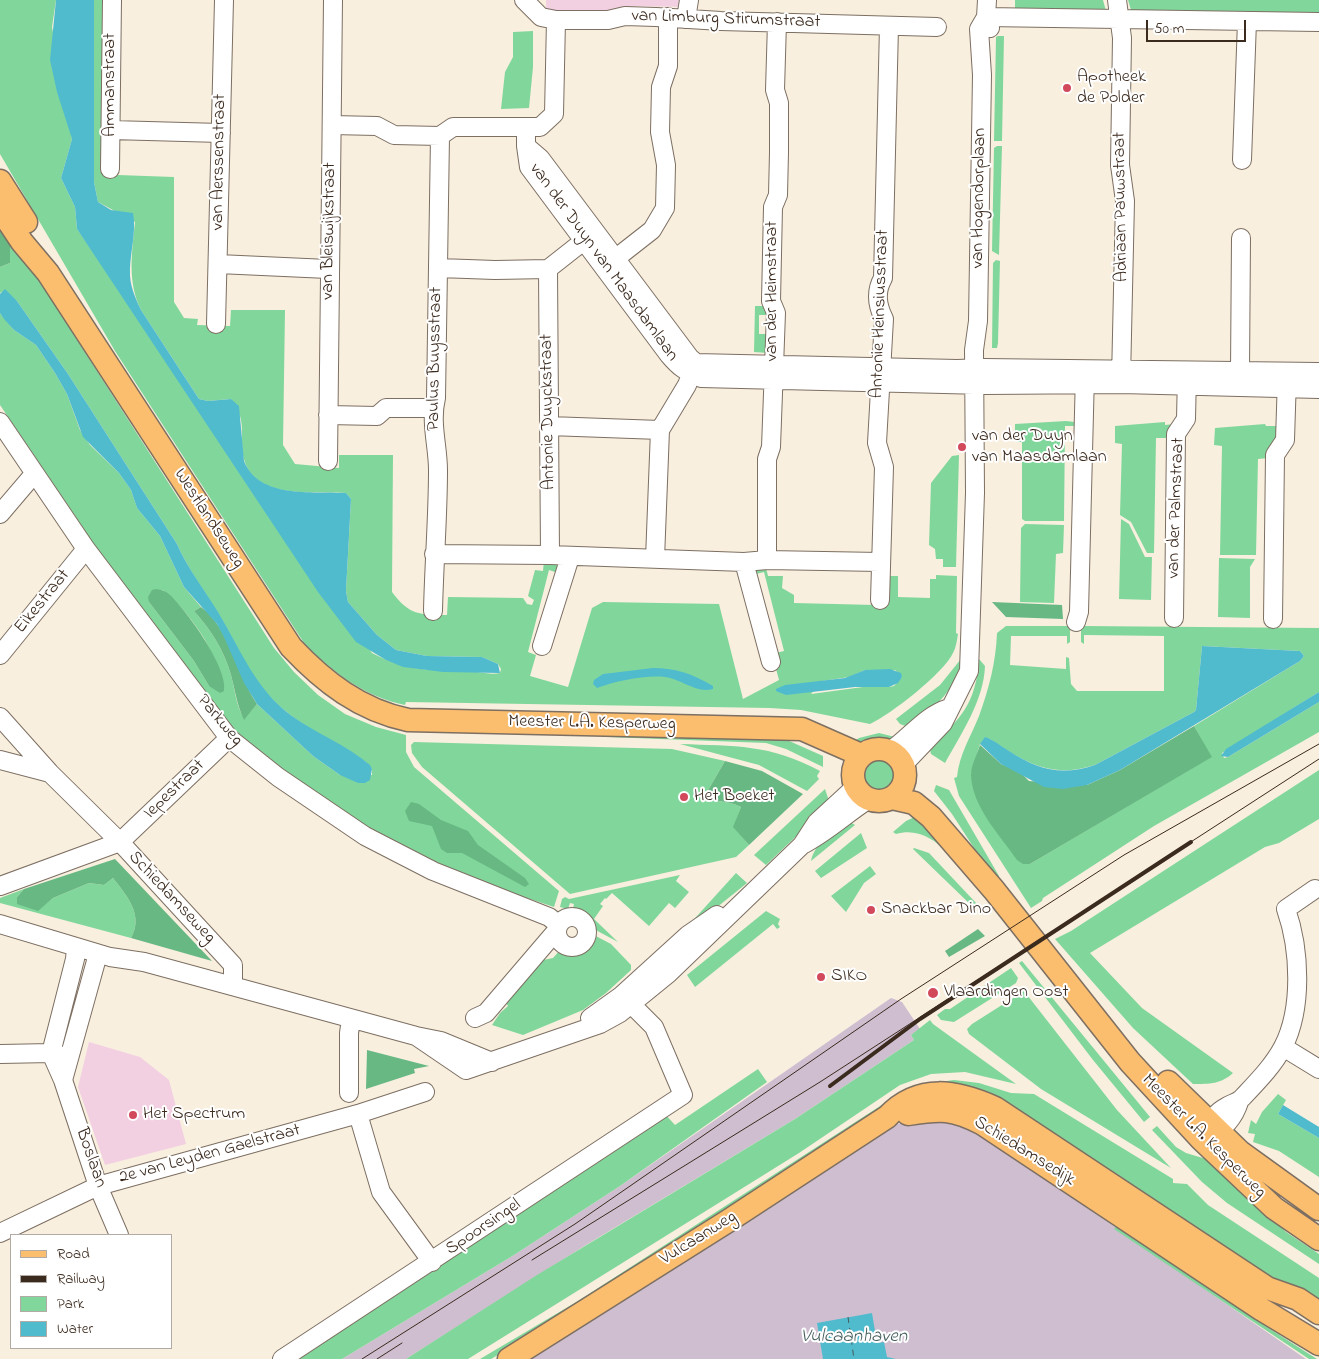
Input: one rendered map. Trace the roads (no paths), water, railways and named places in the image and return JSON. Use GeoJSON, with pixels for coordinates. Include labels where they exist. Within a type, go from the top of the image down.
{"type":"FeatureCollection","features":[{"type":"Feature","properties":{"kind":"main road","name":"Westlandseweg"},"geometry":{"type":"LineString","coordinates":[[0,182],[37,240],[48,273]]}},
{"type":"Feature","properties":{"kind":"main road","name":"Westlandseweg"},"geometry":{"type":"LineString","coordinates":[[0,209],[22,242],[48,273],[291,647],[314,670],[348,696],[369,709],[408,720]]}},
{"type":"Feature","properties":{"kind":"main road","name":"Meester L.A. Kesperweg"},"geometry":{"type":"LineString","coordinates":[[408,720],[802,728],[860,779],[880,801],[892,798],[914,803],[931,817],[994,890],[1100,1022],[1139,1053],[1210,1132],[1274,1208],[1319,1239]]}},
{"type":"Feature","properties":{"kind":"main road"},"geometry":{"type":"LineString","coordinates":[[860,779],[875,749],[899,765],[900,790],[892,798]]}},
{"type":"Feature","properties":{"kind":"main road","name":"Meester L.A. Kesperweg"},"geometry":{"type":"LineString","coordinates":[[899,765],[940,808],[994,890]]}},
{"type":"Feature","properties":{"kind":"main road","name":"Schiedamsedijk"},"geometry":{"type":"LineString","coordinates":[[887,1117],[896,1107],[911,1099],[948,1093],[972,1097],[1020,1124],[1267,1288],[1298,1299],[1319,1313]]}},
{"type":"Feature","properties":{"kind":"main road","name":"Schiedamsedijk"},"geometry":{"type":"LineString","coordinates":[[887,1117],[945,1110],[966,1115],[983,1124],[1261,1309],[1319,1344]]}},
{"type":"Feature","properties":{"kind":"main road","name":"Vulcaanweg"},"geometry":{"type":"LineString","coordinates":[[509,1359],[736,1216],[887,1117]]}},
{"type":"Feature","properties":{"kind":"main road","name":"Meester L.A. Kesperweg"},"geometry":{"type":"LineString","coordinates":[[1210,1132],[1319,1209]]}},
{"type":"Feature","properties":{"kind":"street","name":"Ammanstraat"},"geometry":{"type":"LineString","coordinates":[[110,170],[112,0]]}},
{"type":"Feature","properties":{"kind":"street","name":"van Aerssenstraat"},"geometry":{"type":"LineString","coordinates":[[216,324],[224,0]]}},
{"type":"Feature","properties":{"kind":"street","name":"van Bleiswijkstraat"},"geometry":{"type":"LineString","coordinates":[[328,461],[328,269],[333,0]]}},
{"type":"Feature","properties":{"kind":"street","name":"van Limburg Stirumstraat"},"geometry":{"type":"LineString","coordinates":[[524,0],[541,17],[556,20],[608,20],[625,16],[937,27]]}},
{"type":"Feature","properties":{"kind":"street"},"geometry":{"type":"LineString","coordinates":[[686,19],[689,0]]}},
{"type":"Feature","properties":{"kind":"street","name":"Adriaan Pauwstraat"},"geometry":{"type":"LineString","coordinates":[[1117,0],[1120,20],[1120,165],[1125,201],[1121,377]]}},
{"type":"Feature","properties":{"kind":"street"},"geometry":{"type":"LineString","coordinates":[[987,9],[1120,20],[1319,22]]}},
{"type":"Feature","properties":{"kind":"street","name":"van Hogendorplaan"},"geometry":{"type":"LineString","coordinates":[[899,765],[911,735],[935,712],[950,708],[969,672],[979,376],[978,321],[982,75],[990,37],[987,9]]}},
{"type":"Feature","properties":{"kind":"street"},"geometry":{"type":"LineString","coordinates":[[610,263],[652,230],[665,208],[666,166],[660,132],[661,87],[668,66],[668,17]]}},
{"type":"Feature","properties":{"kind":"street"},"geometry":{"type":"LineString","coordinates":[[332,125],[377,126],[394,135],[440,136],[453,127],[540,127],[554,114],[556,20]]}},
{"type":"Feature","properties":{"kind":"street"},"geometry":{"type":"LineString","coordinates":[[1242,160],[1247,20]]}},
{"type":"Feature","properties":{"kind":"street","name":"van der Heimstraat"},"geometry":{"type":"LineString","coordinates":[[767,560],[766,459],[771,447],[776,313],[771,301],[773,207],[778,195],[779,152],[779,103],[774,90],[777,22]]}},
{"type":"Feature","properties":{"kind":"street","name":"Antonie Heinsiusstraat"},"geometry":{"type":"LineString","coordinates":[[880,600],[884,467],[877,443],[884,320],[878,306],[878,287],[883,278],[889,26]]}},
{"type":"Feature","properties":{"kind":"street","name":"van der Duyn van Maasdamlaan"},"geometry":{"type":"LineString","coordinates":[[526,127],[526,146],[540,158],[669,355],[681,369],[693,368],[701,378],[774,373],[1237,378],[1287,380],[1319,389]]}},
{"type":"Feature","properties":{"kind":"street"},"geometry":{"type":"LineString","coordinates":[[111,130],[220,133]]}},
{"type":"Feature","properties":{"kind":"street","name":"Paulus Buysstraat"},"geometry":{"type":"LineString","coordinates":[[434,611],[438,449],[434,440],[433,408],[436,398],[440,136]]}},
{"type":"Feature","properties":{"kind":"street"},"geometry":{"type":"LineString","coordinates":[[439,268],[548,269],[591,238]]}},
{"type":"Feature","properties":{"kind":"street"},"geometry":{"type":"LineString","coordinates":[[1237,378],[1241,238]]}},
{"type":"Feature","properties":{"kind":"street"},"geometry":{"type":"LineString","coordinates":[[218,264],[328,269]]}},
{"type":"Feature","properties":{"kind":"street","name":"Antonie Duyckstraat"},"geometry":{"type":"LineString","coordinates":[[548,269],[550,555]]}},
{"type":"Feature","properties":{"kind":"street"},"geometry":{"type":"LineString","coordinates":[[655,559],[660,430],[687,385],[693,368]]}},
{"type":"Feature","properties":{"kind":"street","name":"van der Duyn van Maasdamlaan"},"geometry":{"type":"LineString","coordinates":[[1287,380],[1319,372]]}},
{"type":"Feature","properties":{"kind":"street"},"geometry":{"type":"LineString","coordinates":[[1076,622],[1079,612],[1085,376]]}},
{"type":"Feature","properties":{"kind":"street","name":"van der Palmstraat"},"geometry":{"type":"LineString","coordinates":[[1174,618],[1176,434],[1186,419],[1187,378]]}},
{"type":"Feature","properties":{"kind":"street"},"geometry":{"type":"LineString","coordinates":[[1273,619],[1276,455],[1285,440],[1287,380]]}},
{"type":"Feature","properties":{"kind":"street"},"geometry":{"type":"LineString","coordinates":[[328,415],[377,416],[386,408],[433,408]]}},
{"type":"Feature","properties":{"kind":"street","name":"Parkweg"},"geometry":{"type":"LineString","coordinates":[[0,422],[86,549],[229,738],[278,777],[365,836],[433,871],[549,917],[558,927],[486,1013],[475,1018]]}},
{"type":"Feature","properties":{"kind":"street"},"geometry":{"type":"LineString","coordinates":[[550,426],[660,430]]}},
{"type":"Feature","properties":{"kind":"street"},"geometry":{"type":"LineString","coordinates":[[0,514],[34,474]]}},
{"type":"Feature","properties":{"kind":"street","name":"Eikestraat"},"geometry":{"type":"LineString","coordinates":[[0,655],[86,549]]}},
{"type":"Feature","properties":{"kind":"street"},"geometry":{"type":"LineString","coordinates":[[434,554],[550,555],[744,562],[767,560],[880,562]]}},
{"type":"Feature","properties":{"kind":"street"},"geometry":{"type":"LineString","coordinates":[[542,646],[570,557]]}},
{"type":"Feature","properties":{"kind":"street"},"geometry":{"type":"LineString","coordinates":[[744,562],[771,662]]}},
{"type":"Feature","properties":{"kind":"street"},"geometry":{"type":"LineString","coordinates":[[0,717],[50,773],[120,842]]}},
{"type":"Feature","properties":{"kind":"street","name":"Iepestraat"},"geometry":{"type":"LineString","coordinates":[[120,842],[229,738]]}},
{"type":"Feature","properties":{"kind":"street"},"geometry":{"type":"LineString","coordinates":[[0,760],[50,773]]}},
{"type":"Feature","properties":{"kind":"street"},"geometry":{"type":"LineString","coordinates":[[0,924],[98,954],[144,962],[416,1036],[466,1070],[572,1032],[626,1000],[751,892],[802,845],[817,822],[860,779]]}},
{"type":"Feature","properties":{"kind":"street","name":"Schiedamseweg"},"geometry":{"type":"LineString","coordinates":[[0,886],[120,842],[233,965],[233,986]]}},
{"type":"Feature","properties":{"kind":"street"},"geometry":{"type":"LineString","coordinates":[[1210,1132],[1235,1115],[1239,1102],[1264,1075],[1283,1048],[1292,1025],[1296,996],[1291,924],[1286,909],[1315,889]]}},
{"type":"Feature","properties":{"kind":"street"},"geometry":{"type":"LineString","coordinates":[[51,1053],[76,959],[76,947]]}},
{"type":"Feature","properties":{"kind":"street"},"geometry":{"type":"LineString","coordinates":[[63,1080],[98,954]]}},
{"type":"Feature","properties":{"kind":"street","name":"Spoorsingel"},"geometry":{"type":"LineString","coordinates":[[282,1359],[684,1095],[654,1027],[626,1000]]}},
{"type":"Feature","properties":{"kind":"street"},"geometry":{"type":"LineString","coordinates":[[349,1093],[349,1033],[351,1019]]}},
{"type":"Feature","properties":{"kind":"street"},"geometry":{"type":"LineString","coordinates":[[1283,1048],[1319,1069]]}},
{"type":"Feature","properties":{"kind":"street"},"geometry":{"type":"LineString","coordinates":[[0,1054],[51,1053],[69,1058]]}},
{"type":"Feature","properties":{"kind":"street","name":"Boslaan"},"geometry":{"type":"LineString","coordinates":[[51,1053],[63,1080],[98,1186],[119,1234]]}},
{"type":"Feature","properties":{"kind":"street","name":"2e van Leyden Gaelstraat"},"geometry":{"type":"LineString","coordinates":[[0,1233],[98,1186],[358,1114],[425,1092]]}},
{"type":"Feature","properties":{"kind":"street"},"geometry":{"type":"LineString","coordinates":[[358,1114],[380,1192],[432,1262]]}},
{"type":"Feature","properties":{"kind":"water"},"geometry":{"type":"Polygon","coordinates":[[[56,0],[94,0],[94,182],[98,202],[111,210],[133,213],[134,228],[130,276],[134,294],[141,310],[199,399],[208,401],[231,399],[239,406],[244,461],[251,473],[261,482],[288,491],[346,493],[351,499],[346,591],[348,602],[377,635],[396,650],[427,656],[482,657],[498,664],[500,673],[443,672],[403,667],[386,660],[356,642],[318,592],[77,229],[75,207],[61,178],[72,139],[57,92],[50,60],[56,0]]]}},
{"type":"Feature","properties":{"kind":"water"},"geometry":{"type":"Polygon","coordinates":[[[5,289],[17,301],[68,374],[177,544],[258,681],[268,694],[292,716],[352,751],[370,765],[372,769],[370,780],[365,783],[358,783],[340,775],[313,756],[257,704],[244,683],[217,624],[184,587],[160,536],[137,508],[131,490],[119,473],[83,437],[67,394],[55,373],[36,345],[14,330],[0,313],[0,294],[5,289]]]}},
{"type":"Feature","properties":{"kind":"water"},"geometry":{"type":"Polygon","coordinates":[[[1202,646],[1300,651],[1304,656],[1300,661],[1120,770],[1087,785],[1063,789],[1044,787],[1001,764],[980,744],[985,737],[1030,763],[1050,769],[1072,770],[1095,765],[1196,710],[1202,646]]]}},
{"type":"Feature","properties":{"kind":"water"},"geometry":{"type":"Polygon","coordinates":[[[653,668],[684,672],[713,686],[713,689],[701,690],[665,677],[631,679],[597,688],[593,684],[594,680],[603,674],[653,668]]]}},
{"type":"Feature","properties":{"kind":"water"},"geometry":{"type":"Polygon","coordinates":[[[890,669],[901,673],[902,677],[898,683],[889,687],[855,687],[786,695],[776,691],[776,689],[785,685],[845,678],[865,670],[890,669]]]}},
{"type":"Feature","properties":{"kind":"water"},"geometry":{"type":"Polygon","coordinates":[[[1319,692],[1319,702],[1228,757],[1221,756],[1226,749],[1319,692]]]}},
{"type":"Feature","properties":{"kind":"water"},"geometry":{"type":"Polygon","coordinates":[[[1283,1105],[1319,1127],[1319,1138],[1278,1114],[1283,1105]]]}},
{"type":"Feature","properties":{"kind":"water","name":"Vulcaanhaven"},"geometry":{"type":"Polygon","coordinates":[[[872,1313],[877,1343],[884,1342],[887,1357],[896,1359],[823,1359],[817,1323],[872,1313]]]}},
{"type":"Feature","properties":{"kind":"tram line"},"geometry":{"type":"LineString","coordinates":[[362,1359],[575,1224],[901,999],[1124,855],[1319,744]]}},
{"type":"Feature","properties":{"kind":"tram line"},"geometry":{"type":"LineString","coordinates":[[532,1260],[820,1082],[1319,759]]}},
{"type":"Feature","properties":{"kind":"tram line"},"geometry":{"type":"LineString","coordinates":[[377,1359],[402,1343]]}},
{"type":"Feature","properties":{"kind":"railway"},"geometry":{"type":"LineString","coordinates":[[830,1086],[920,1019],[1191,842]]}},
{"type":"Feature","properties":{"kind":"place","name":"Apotheek de Polder"},"geometry":{"type":"Point","coordinates":[1067,88]}},
{"type":"Feature","properties":{"kind":"place","name":"van der Duyn van Maasdamlaan"},"geometry":{"type":"Point","coordinates":[962,447]}},
{"type":"Feature","properties":{"kind":"place","name":"Het Boeket"},"geometry":{"type":"Point","coordinates":[684,797]}},
{"type":"Feature","properties":{"kind":"place","name":"Snackbar Dino"},"geometry":{"type":"Point","coordinates":[871,910]}},
{"type":"Feature","properties":{"kind":"place","name":"SIKO"},"geometry":{"type":"Point","coordinates":[821,977]}},
{"type":"Feature","properties":{"kind":"place","name":"Vlaardingen Oost"},"geometry":{"type":"Point","coordinates":[933,993]}},
{"type":"Feature","properties":{"kind":"place","name":"Het Spectrum"},"geometry":{"type":"Point","coordinates":[133,1115]}}]}
